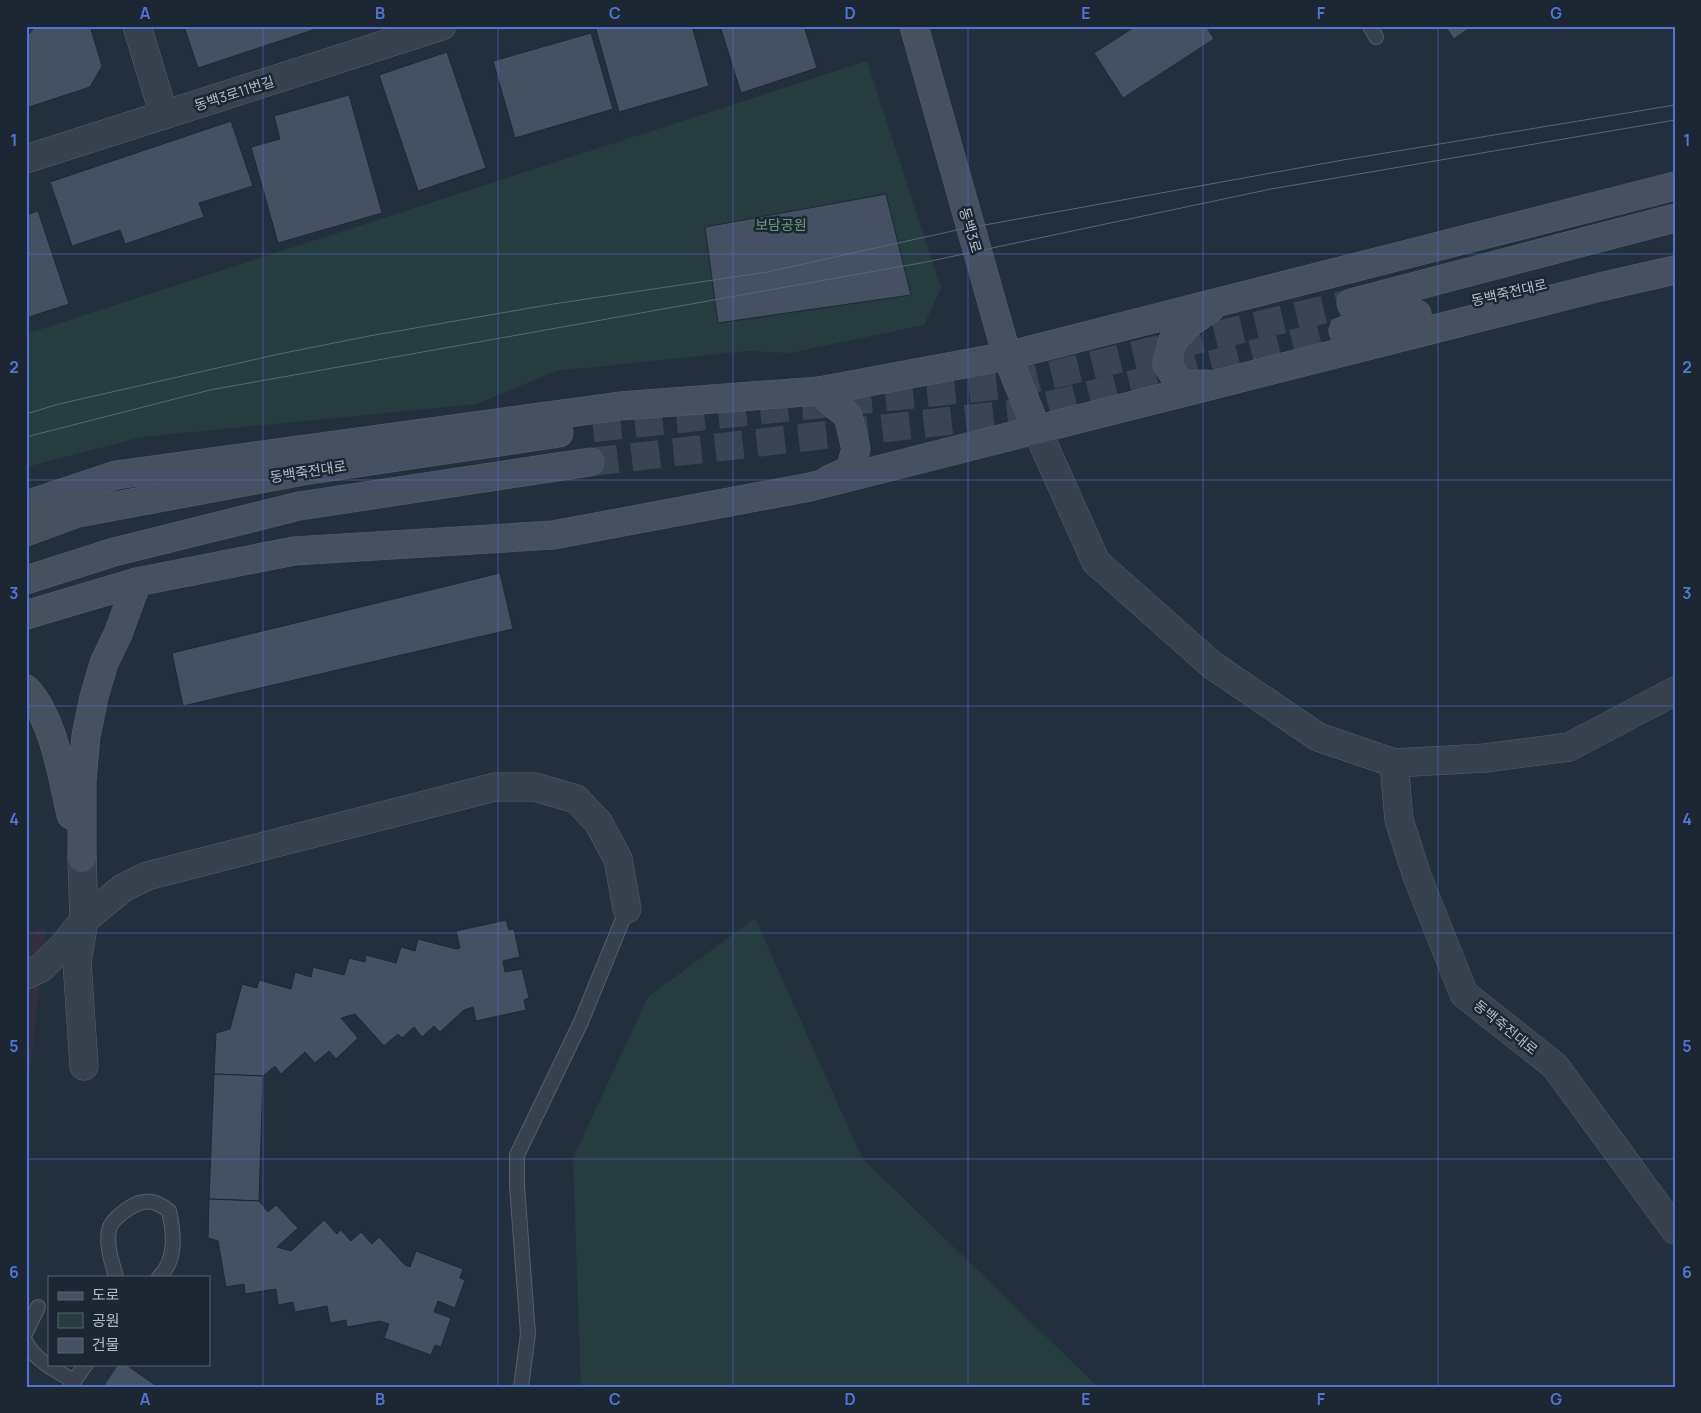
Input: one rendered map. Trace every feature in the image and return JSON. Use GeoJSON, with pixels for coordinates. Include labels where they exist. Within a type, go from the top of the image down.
{"type":"FeatureCollection","features":[{"type":"Feature","properties":{"kind":"main road","name":"동백3로"},"geometry":{"type":"LineString","coordinates":[[914,26],[1007,356],[1037,430]]}},
{"type":"Feature","properties":{"kind":"main road"},"geometry":{"type":"LineString","coordinates":[[26,505],[116,475],[620,406],[819,391],[1007,356],[1675,186]]}},
{"type":"Feature","properties":{"kind":"main road","name":"동백죽전대로"},"geometry":{"type":"LineString","coordinates":[[1351,303],[1675,218]]}},
{"type":"Feature","properties":{"kind":"main road","name":"동백죽전대로"},"geometry":{"type":"LineString","coordinates":[[1343,331],[1675,253]]}},
{"type":"Feature","properties":{"kind":"main road"},"geometry":{"type":"LineString","coordinates":[[26,615],[137,582],[294,551],[553,535],[810,487],[1590,289],[1675,270]]}},
{"type":"Feature","properties":{"kind":"main road"},"geometry":{"type":"LineString","coordinates":[[1216,384],[1180,385],[1167,364],[1172,342],[1188,324],[1218,303]]}},
{"type":"Feature","properties":{"kind":"main road"},"geometry":{"type":"LineString","coordinates":[[810,487],[850,470],[856,449],[848,416],[819,391]]}},
{"type":"Feature","properties":{"kind":"main road","name":"동백죽전대로"},"geometry":{"type":"LineString","coordinates":[[26,532],[78,513],[303,471],[593,428]]}},
{"type":"Feature","properties":{"kind":"main road"},"geometry":{"type":"LineString","coordinates":[[26,580],[114,552],[299,506],[590,462]]}},
{"type":"Feature","properties":{"kind":"main road"},"geometry":{"type":"LineString","coordinates":[[82,858],[82,781],[86,736],[92,705],[104,663],[118,634],[137,582]]}},
{"type":"Feature","properties":{"kind":"main road"},"geometry":{"type":"LineString","coordinates":[[26,689],[35,698],[48,726],[82,858]]}},
{"type":"Feature","properties":{"kind":"street"},"geometry":{"type":"LineString","coordinates":[[136,26],[164,115]]}},
{"type":"Feature","properties":{"kind":"street","name":"동백3로11번길"},"geometry":{"type":"LineString","coordinates":[[26,159],[442,26]]}},
{"type":"Feature","properties":{"kind":"street"},"geometry":{"type":"LineString","coordinates":[[1037,430],[1096,562],[1212,665],[1318,737],[1394,763],[1485,758],[1569,748],[1675,691]]}},
{"type":"Feature","properties":{"kind":"street","name":"동백죽전대로"},"geometry":{"type":"LineString","coordinates":[[1394,763],[1399,820],[1417,876],[1464,994],[1555,1066],[1675,1230]]}},
{"type":"Feature","properties":{"kind":"street"},"geometry":{"type":"LineString","coordinates":[[26,975],[41,968],[64,945],[84,920],[123,888],[147,876],[495,787],[535,787],[576,799],[598,822],[618,859],[627,909]]}},
{"type":"Feature","properties":{"kind":"street"},"geometry":{"type":"LineString","coordinates":[[82,858],[84,920],[78,962],[84,1066]]}},
{"type":"Feature","properties":{"kind":"lane"},"geometry":{"type":"LineString","coordinates":[[521,1387],[528,1334],[517,1186],[517,1154],[581,1022],[627,909]]}},
{"type":"Feature","properties":{"kind":"lane"},"geometry":{"type":"LineString","coordinates":[[116,1276],[108,1246],[109,1228],[117,1217],[130,1208],[144,1202],[160,1205],[170,1211],[174,1233],[171,1256],[161,1276]]}},
{"type":"Feature","properties":{"kind":"lane"},"geometry":{"type":"LineString","coordinates":[[26,1332],[38,1307]]}},
{"type":"Feature","properties":{"kind":"lane"},"geometry":{"type":"LineString","coordinates":[[26,1342],[29,1349],[48,1365]]}},
{"type":"Feature","properties":{"kind":"lane"},"geometry":{"type":"LineString","coordinates":[[50,1366],[72,1384],[85,1366]]}},
{"type":"Feature","properties":{"kind":"shaded area"},"geometry":{"type":"Polygon","coordinates":[[[46,926],[31,1062],[26,1087],[26,935],[46,926]]]}},
{"type":"Feature","properties":{"kind":"green space","name":"보담공원"},"geometry":{"type":"Polygon","coordinates":[[[867,61],[941,288],[924,325],[790,353],[747,351],[556,371],[476,404],[142,437],[26,467],[26,334],[867,61]]]}},
{"type":"Feature","properties":{"kind":"green space"},"geometry":{"type":"Polygon","coordinates":[[[755,918],[862,1158],[1098,1387],[581,1387],[573,1158],[648,997],[755,918]]]}},
{"type":"Feature","properties":{"kind":"building"},"geometry":{"type":"Polygon","coordinates":[[[35,26],[90,26],[102,66],[90,87],[26,108],[26,34],[30,33],[35,26]]]}},
{"type":"Feature","properties":{"kind":"building"},"geometry":{"type":"Polygon","coordinates":[[[184,26],[325,26],[198,68],[184,26]]]}},
{"type":"Feature","properties":{"kind":"building"},"geometry":{"type":"Polygon","coordinates":[[[595,26],[692,26],[709,86],[619,112],[595,26]]]}},
{"type":"Feature","properties":{"kind":"building"},"geometry":{"type":"Polygon","coordinates":[[[720,26],[804,26],[817,68],[741,93],[720,26]]]}},
{"type":"Feature","properties":{"kind":"building"},"geometry":{"type":"Polygon","coordinates":[[[1136,26],[1206,26],[1214,39],[1123,98],[1094,53],[1136,26]]]}},
{"type":"Feature","properties":{"kind":"building"},"geometry":{"type":"Polygon","coordinates":[[[1445,26],[1472,26],[1454,39],[1445,26]]]}},
{"type":"Feature","properties":{"kind":"building"},"geometry":{"type":"Polygon","coordinates":[[[591,33],[613,109],[515,138],[493,61],[591,33]]]}},
{"type":"Feature","properties":{"kind":"building"},"geometry":{"type":"Polygon","coordinates":[[[447,52],[486,168],[418,191],[379,75],[447,52]]]}},
{"type":"Feature","properties":{"kind":"building"},"geometry":{"type":"Polygon","coordinates":[[[349,95],[382,213],[278,243],[251,147],[280,139],[274,116],[349,95]]]}},
{"type":"Feature","properties":{"kind":"building"},"geometry":{"type":"Polygon","coordinates":[[[231,121],[253,186],[199,203],[204,217],[125,244],[120,230],[72,246],[50,182],[231,121]]]}},
{"type":"Feature","properties":{"kind":"building"},"geometry":{"type":"Polygon","coordinates":[[[886,194],[911,295],[718,323],[705,227],[886,194]]]}},
{"type":"Feature","properties":{"kind":"building"},"geometry":{"type":"Polygon","coordinates":[[[38,211],[69,304],[26,318],[26,215],[38,211]]]}},
{"type":"Feature","properties":{"kind":"building"},"geometry":{"type":"Polygon","coordinates":[[[500,573],[513,629],[183,706],[172,653],[500,573]]]}},
{"type":"Feature","properties":{"kind":"building"},"geometry":{"type":"Polygon","coordinates":[[[506,920],[509,930],[514,929],[520,957],[503,961],[505,972],[522,969],[529,998],[524,1000],[526,1010],[476,1021],[473,1007],[464,1010],[440,1032],[434,1026],[422,1037],[414,1027],[402,1038],[398,1034],[384,1046],[355,1014],[341,1018],[358,1038],[336,1059],[329,1051],[315,1063],[305,1052],[281,1074],[275,1066],[263,1076],[214,1074],[216,1033],[230,1029],[242,984],[257,988],[259,980],[291,989],[295,972],[311,977],[313,967],[344,975],[349,958],[365,962],[366,955],[396,963],[401,947],[415,951],[418,939],[456,949],[460,948],[456,931],[506,920]]]}},
{"type":"Feature","properties":{"kind":"building"},"geometry":{"type":"Polygon","coordinates":[[[214,1074],[263,1076],[259,1201],[209,1199],[214,1074]]]}},
{"type":"Feature","properties":{"kind":"building"},"geometry":{"type":"Polygon","coordinates":[[[209,1199],[259,1201],[268,1212],[276,1205],[298,1228],[277,1247],[291,1251],[324,1220],[337,1234],[341,1230],[351,1241],[361,1232],[372,1244],[379,1237],[405,1265],[410,1267],[416,1251],[463,1269],[460,1278],[465,1280],[455,1308],[438,1301],[434,1312],[451,1318],[441,1347],[435,1345],[431,1355],[384,1338],[389,1324],[380,1321],[347,1327],[346,1320],[330,1323],[327,1306],[295,1312],[293,1302],[278,1305],[276,1289],[245,1294],[244,1284],[226,1287],[218,1241],[208,1238],[209,1199]]]}},
{"type":"Feature","properties":{"kind":"building"},"geometry":{"type":"Polygon","coordinates":[[[117,1366],[128,1366],[158,1387],[103,1387],[117,1366]]]}},
{"type":"Feature","properties":{"kind":"tunnel"},"geometry":{"type":"LineString","coordinates":[[593,428],[1014,384],[1351,303]]}},
{"type":"Feature","properties":{"kind":"tunnel"},"geometry":{"type":"LineString","coordinates":[[590,462],[1018,413],[1343,331]]}},
{"type":"Feature","properties":{"kind":"tram line"},"geometry":{"type":"LineString","coordinates":[[26,414],[59,404],[279,354],[369,336],[553,304],[767,272],[957,230],[1343,160],[1675,105]]}},
{"type":"Feature","properties":{"kind":"tram line"},"geometry":{"type":"LineString","coordinates":[[26,437],[210,390],[926,262],[1271,189],[1675,120]]}}]}
